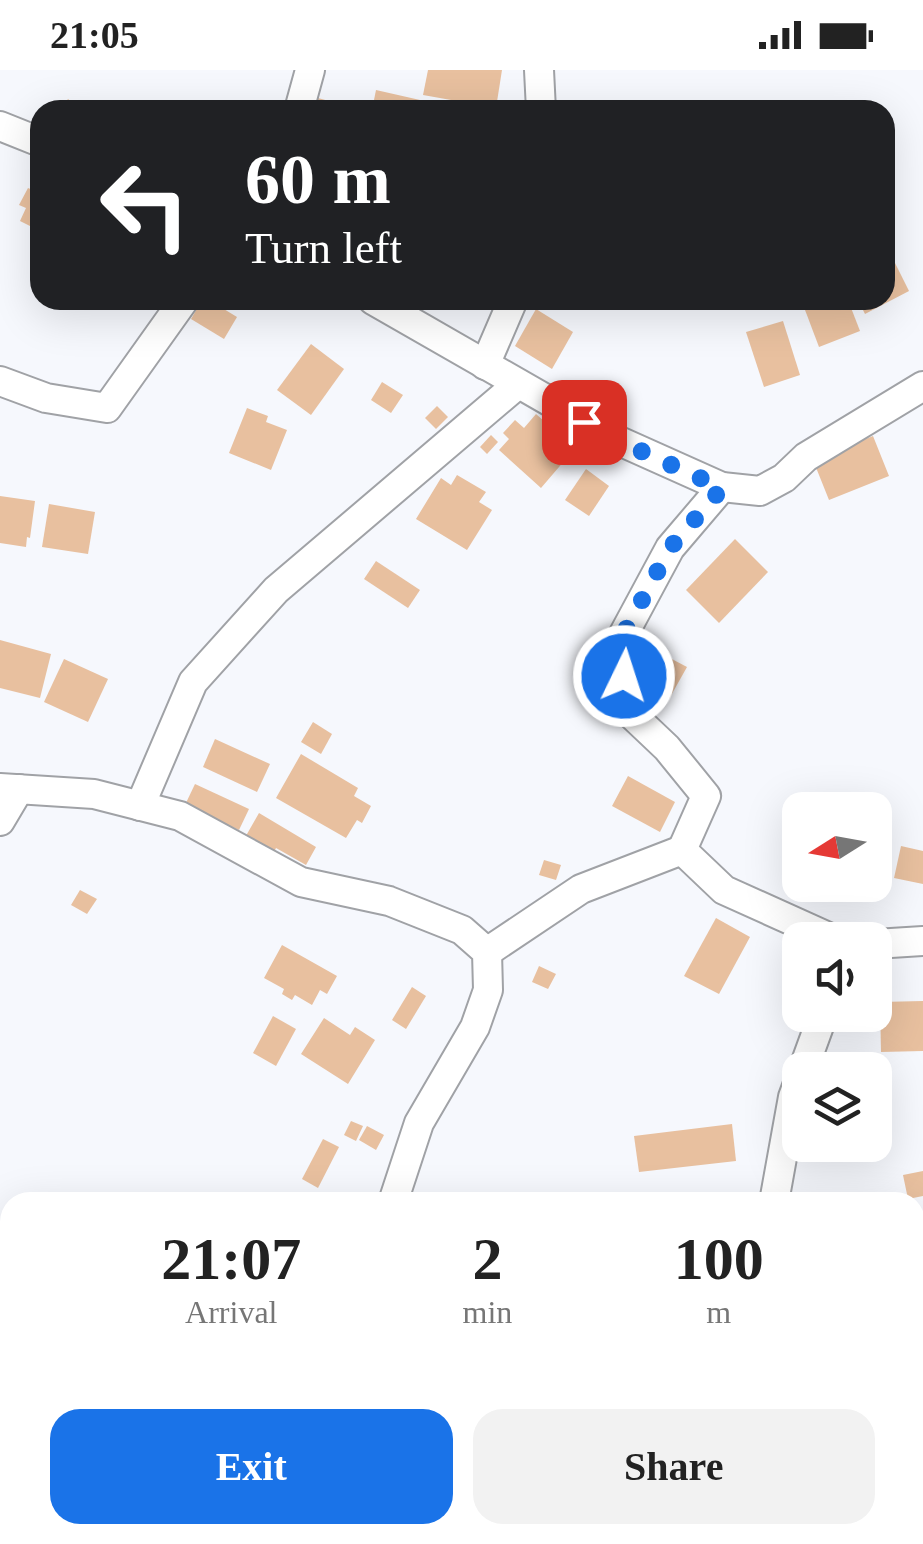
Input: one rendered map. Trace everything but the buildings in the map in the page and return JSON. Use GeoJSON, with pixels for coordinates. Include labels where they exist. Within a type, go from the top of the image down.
{"type":"FeatureCollection","features":[{"type":"Feature","properties":{"kind":"street"},"geometry":{"type":"LineString","coordinates":[[302,100],[310,70]]}},
{"type":"Feature","properties":{"kind":"street"},"geometry":{"type":"LineString","coordinates":[[539,70],[540,100]]}},
{"type":"Feature","properties":{"kind":"street"},"geometry":{"type":"LineString","coordinates":[[0,126],[30,138]]}},
{"type":"Feature","properties":{"kind":"street"},"geometry":{"type":"LineString","coordinates":[[0,380],[46,398],[108,408],[177,310]]}},
{"type":"Feature","properties":{"kind":"street"},"geometry":{"type":"LineString","coordinates":[[390,310],[617,440],[722,488],[760,491],[784,478],[806,457],[923,386]]}},
{"type":"Feature","properties":{"kind":"street"},"geometry":{"type":"LineString","coordinates":[[484,364],[509,310]]}},
{"type":"Feature","properties":{"kind":"street"},"geometry":{"type":"LineString","coordinates":[[140,806],[193,682],[276,590],[518,384]]}},
{"type":"Feature","properties":{"kind":"street"},"geometry":{"type":"LineString","coordinates":[[488,952],[580,888],[682,850],[706,796],[667,748],[628,711],[620,641],[670,548],[722,488]]}},
{"type":"Feature","properties":{"kind":"street"},"geometry":{"type":"LineString","coordinates":[[0,822],[10,788],[94,794],[180,816],[302,882],[389,901],[462,930],[488,952],[488,990],[474,1026],[419,1123],[396,1192]]}},
{"type":"Feature","properties":{"kind":"street"},"geometry":{"type":"LineString","coordinates":[[682,850],[724,890],[795,922]]}},
{"type":"Feature","properties":{"kind":"street"},"geometry":{"type":"LineString","coordinates":[[892,943],[923,941]]}},
{"type":"Feature","properties":{"kind":"street"},"geometry":{"type":"LineString","coordinates":[[776,1192],[782,1158]]}},
{"type":"Feature","properties":{"kind":"route"},"geometry":{"type":"LineString","coordinates":[[584,422],[722,488],[670,548],[620,641],[624,676]]}}]}
